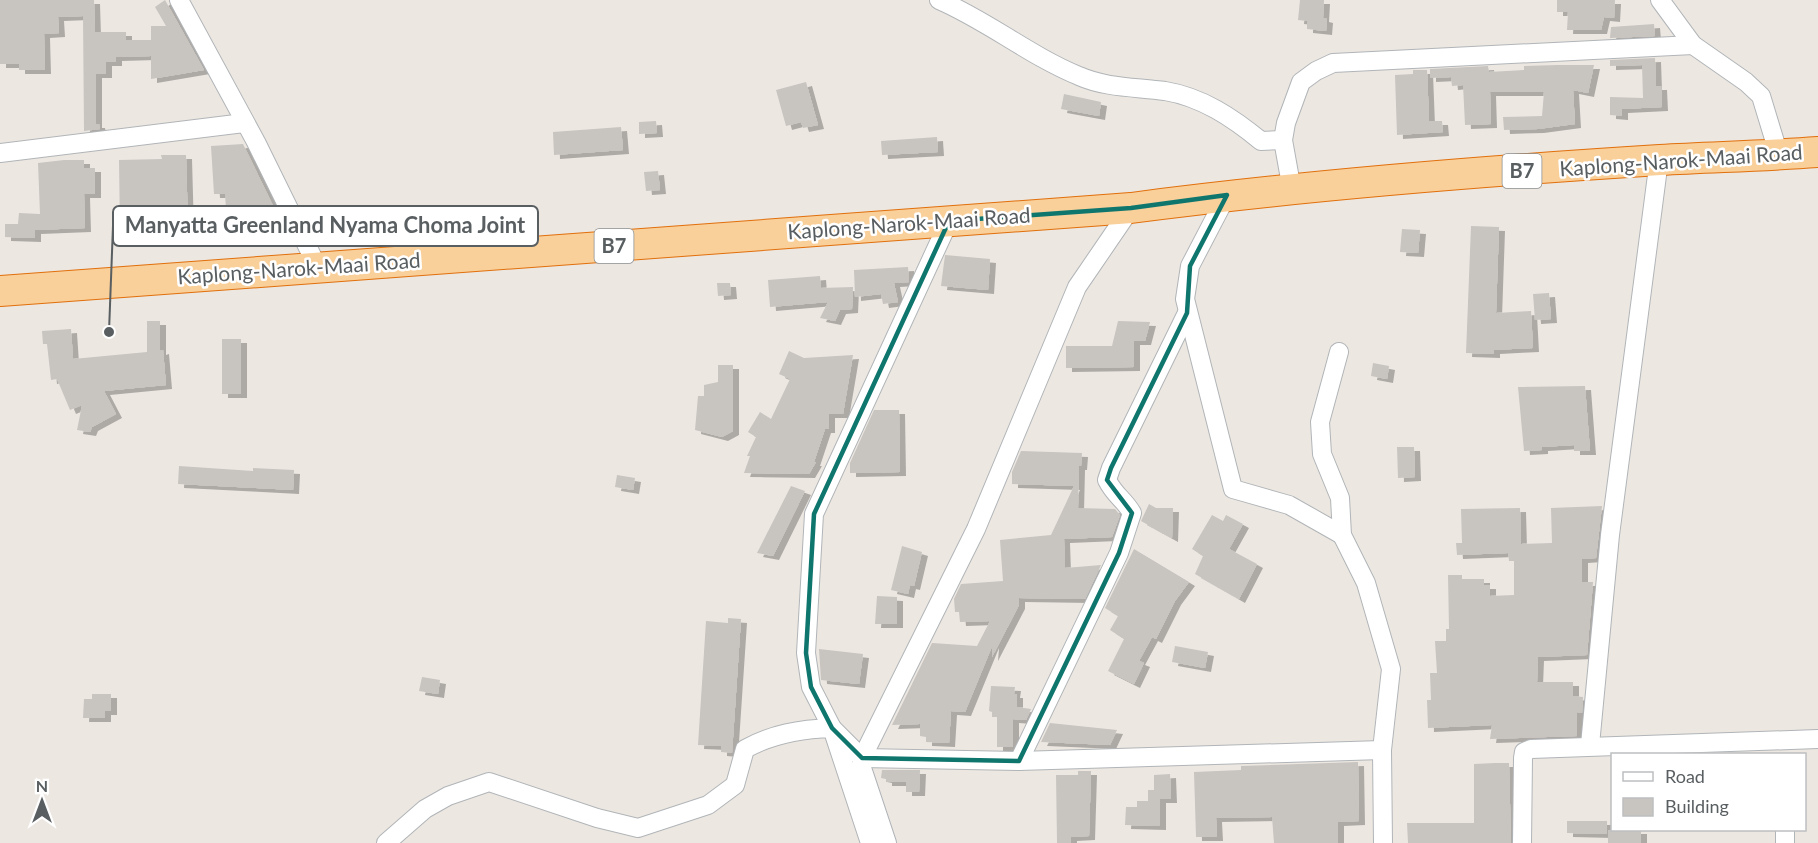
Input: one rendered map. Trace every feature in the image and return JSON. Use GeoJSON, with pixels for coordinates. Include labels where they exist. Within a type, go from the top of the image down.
{"type":"FeatureCollection","features":[{"type":"Feature","properties":{"kind":"highway","name":"Kaplong-Narok-Maai Road"},"geometry":{"type":"LineString","coordinates":[[0,291],[1131,208],[1227,195],[1659,160],[1818,152]]}},
{"type":"Feature","properties":{"kind":"street"},"geometry":{"type":"LineString","coordinates":[[179,0],[256,142],[318,268]]}},
{"type":"Feature","properties":{"kind":"street"},"geometry":{"type":"LineString","coordinates":[[939,0],[968,13],[1060,68],[1082,77],[1112,85],[1168,92],[1196,100],[1230,116],[1261,141],[1283,140]]}},
{"type":"Feature","properties":{"kind":"street"},"geometry":{"type":"LineString","coordinates":[[1660,0],[1693,45],[1746,82],[1761,96],[1779,155]]}},
{"type":"Feature","properties":{"kind":"street"},"geometry":{"type":"LineString","coordinates":[[1292,190],[1283,140],[1286,123],[1301,82],[1316,70],[1333,63],[1693,45]]}},
{"type":"Feature","properties":{"kind":"street"},"geometry":{"type":"LineString","coordinates":[[0,153],[244,123]]}},
{"type":"Feature","properties":{"kind":"street"},"geometry":{"type":"LineString","coordinates":[[1590,745],[1610,535],[1659,160]]}},
{"type":"Feature","properties":{"kind":"street"},"geometry":{"type":"LineString","coordinates":[[1227,195],[1190,266],[1185,299],[1233,489],[1289,505],[1342,535]]}},
{"type":"Feature","properties":{"kind":"street"},"geometry":{"type":"LineString","coordinates":[[887,843],[862,768],[862,758],[976,530],[1077,287],[1131,208]]}},
{"type":"Feature","properties":{"kind":"street"},"geometry":{"type":"LineString","coordinates":[[870,843],[832,728],[811,687],[806,653],[814,514],[950,221]]}},
{"type":"Feature","properties":{"kind":"street"},"geometry":{"type":"LineString","coordinates":[[1019,761],[1119,553],[1132,513],[1126,502],[1115,496],[1107,480],[1188,313]]}},
{"type":"Feature","properties":{"kind":"street"},"geometry":{"type":"LineString","coordinates":[[1339,352],[1320,422],[1322,454],[1340,498],[1342,535],[1366,583],[1392,669],[1382,750],[1383,843]]}},
{"type":"Feature","properties":{"kind":"street"},"geometry":{"type":"LineString","coordinates":[[386,843],[425,809],[448,796],[489,782],[597,818],[638,828],[708,805],[735,785],[745,749],[763,739],[802,729],[832,728],[862,758],[1019,761],[1382,750]]}},
{"type":"Feature","properties":{"kind":"street"},"geometry":{"type":"LineString","coordinates":[[1522,843],[1524,752],[1531,749],[1590,745],[1786,746],[1818,739]]}},
{"type":"Feature","properties":{"kind":"highlighted area"},"geometry":{"type":"Polygon","coordinates":[[[1227,195],[1190,266],[1187,313],[1107,480],[1132,513],[1119,553],[1019,761],[862,758],[832,728],[811,687],[806,653],[814,514],[949,221],[1131,208],[1227,195]]]}},
{"type":"Feature","properties":{"kind":"building"},"geometry":{"type":"Polygon","coordinates":[[[0,0],[94,0],[95,32],[126,32],[126,40],[151,40],[151,26],[166,26],[155,7],[165,0],[204,70],[151,79],[151,56],[116,57],[116,62],[106,62],[106,74],[96,74],[96,124],[99,124],[100,129],[84,131],[83,16],[58,17],[59,33],[44,34],[45,70],[19,70],[19,64],[0,64],[0,0]]]}},
{"type":"Feature","properties":{"kind":"building"},"geometry":{"type":"Polygon","coordinates":[[[1300,0],[1324,0],[1323,18],[1327,19],[1326,31],[1307,29],[1307,21],[1298,20],[1300,0]]]}},
{"type":"Feature","properties":{"kind":"building"},"geometry":{"type":"Polygon","coordinates":[[[1557,0],[1615,0],[1614,18],[1604,17],[1601,30],[1567,30],[1568,12],[1557,12],[1557,0]]]}},
{"type":"Feature","properties":{"kind":"building"},"geometry":{"type":"Polygon","coordinates":[[[1654,24],[1655,36],[1610,38],[1611,27],[1654,24]]]}},
{"type":"Feature","properties":{"kind":"building"},"geometry":{"type":"Polygon","coordinates":[[[1655,58],[1656,86],[1661,86],[1662,107],[1622,109],[1622,116],[1610,115],[1610,97],[1643,98],[1642,65],[1610,66],[1610,60],[1655,58]]]}},
{"type":"Feature","properties":{"kind":"building"},"geometry":{"type":"Polygon","coordinates":[[[1594,65],[1588,93],[1573,90],[1575,124],[1538,129],[1504,130],[1503,117],[1542,116],[1544,92],[1490,92],[1491,124],[1465,125],[1463,85],[1452,86],[1451,77],[1430,78],[1430,69],[1488,66],[1489,72],[1524,70],[1524,66],[1594,65]]]}},
{"type":"Feature","properties":{"kind":"building"},"geometry":{"type":"Polygon","coordinates":[[[1413,70],[1427,70],[1429,121],[1442,121],[1443,132],[1397,135],[1395,75],[1413,74],[1413,70]]]}},
{"type":"Feature","properties":{"kind":"building"},"geometry":{"type":"Polygon","coordinates":[[[806,82],[818,125],[803,128],[801,122],[786,126],[776,90],[806,82]]]}},
{"type":"Feature","properties":{"kind":"building"},"geometry":{"type":"Polygon","coordinates":[[[1064,94],[1101,102],[1099,116],[1061,109],[1064,94]]]}},
{"type":"Feature","properties":{"kind":"building"},"geometry":{"type":"Polygon","coordinates":[[[656,121],[657,133],[639,134],[639,122],[656,121]]]}},
{"type":"Feature","properties":{"kind":"building"},"geometry":{"type":"Polygon","coordinates":[[[621,127],[623,150],[554,155],[553,132],[621,127]]]}},
{"type":"Feature","properties":{"kind":"building"},"geometry":{"type":"Polygon","coordinates":[[[937,137],[938,152],[882,155],[881,141],[937,137]]]}},
{"type":"Feature","properties":{"kind":"building"},"geometry":{"type":"Polygon","coordinates":[[[243,144],[276,212],[274,220],[227,224],[225,194],[214,194],[211,146],[243,144]]]}},
{"type":"Feature","properties":{"kind":"building"},"geometry":{"type":"Polygon","coordinates":[[[161,155],[186,155],[188,227],[120,231],[119,160],[162,159],[161,155]]]}},
{"type":"Feature","properties":{"kind":"building"},"geometry":{"type":"Polygon","coordinates":[[[84,160],[84,168],[95,168],[95,194],[84,194],[85,228],[35,230],[35,238],[5,237],[5,224],[18,224],[19,213],[40,214],[38,163],[84,160]]]}},
{"type":"Feature","properties":{"kind":"building"},"geometry":{"type":"Polygon","coordinates":[[[658,171],[660,190],[646,191],[644,172],[658,171]]]}},
{"type":"Feature","properties":{"kind":"building"},"geometry":{"type":"Polygon","coordinates":[[[1471,226],[1499,227],[1496,313],[1531,311],[1533,348],[1494,350],[1494,354],[1466,353],[1471,226]]]}},
{"type":"Feature","properties":{"kind":"building"},"geometry":{"type":"Polygon","coordinates":[[[1402,229],[1420,230],[1418,253],[1400,252],[1402,229]]]}},
{"type":"Feature","properties":{"kind":"building"},"geometry":{"type":"Polygon","coordinates":[[[945,255],[990,259],[988,290],[941,286],[945,255]]]}},
{"type":"Feature","properties":{"kind":"building"},"geometry":{"type":"Polygon","coordinates":[[[908,267],[909,282],[894,283],[898,302],[883,304],[881,294],[855,297],[854,270],[908,267]]]}},
{"type":"Feature","properties":{"kind":"building"},"geometry":{"type":"Polygon","coordinates":[[[820,276],[821,288],[853,287],[852,309],[840,310],[835,321],[820,318],[828,302],[770,307],[768,280],[820,276]]]}},
{"type":"Feature","properties":{"kind":"building"},"geometry":{"type":"Polygon","coordinates":[[[717,283],[730,283],[731,295],[718,296],[717,283]]]}},
{"type":"Feature","properties":{"kind":"building"},"geometry":{"type":"Polygon","coordinates":[[[1549,293],[1551,319],[1535,320],[1533,294],[1549,293]]]}},
{"type":"Feature","properties":{"kind":"building"},"geometry":{"type":"Polygon","coordinates":[[[147,321],[160,321],[160,351],[163,350],[166,385],[104,391],[116,414],[92,427],[90,432],[77,430],[82,405],[70,410],[57,379],[51,380],[47,344],[43,344],[42,331],[71,329],[73,359],[147,352],[147,321]]]}},
{"type":"Feature","properties":{"kind":"building"},"geometry":{"type":"Polygon","coordinates":[[[1118,321],[1150,322],[1145,341],[1134,341],[1134,367],[1066,368],[1066,346],[1112,346],[1118,321]]]}},
{"type":"Feature","properties":{"kind":"building"},"geometry":{"type":"Polygon","coordinates":[[[222,339],[241,339],[241,394],[222,394],[222,339]]]}},
{"type":"Feature","properties":{"kind":"building"},"geometry":{"type":"Polygon","coordinates":[[[789,351],[804,358],[853,355],[843,414],[829,414],[829,429],[825,429],[814,462],[816,462],[809,474],[744,473],[750,456],[747,456],[756,437],[748,432],[760,412],[771,419],[790,379],[779,374],[789,351]]]}},
{"type":"Feature","properties":{"kind":"building"},"geometry":{"type":"Polygon","coordinates":[[[1373,363],[1389,366],[1387,379],[1371,376],[1373,363]]]}},
{"type":"Feature","properties":{"kind":"building"},"geometry":{"type":"Polygon","coordinates":[[[718,365],[733,365],[733,431],[722,437],[695,430],[698,396],[704,396],[704,385],[718,382],[718,365]]]}},
{"type":"Feature","properties":{"kind":"building"},"geometry":{"type":"Polygon","coordinates":[[[1585,386],[1590,451],[1574,451],[1574,445],[1542,447],[1542,450],[1524,451],[1518,387],[1585,386]]]}},
{"type":"Feature","properties":{"kind":"building"},"geometry":{"type":"Polygon","coordinates":[[[874,410],[899,410],[900,472],[850,473],[850,463],[874,410]]]}},
{"type":"Feature","properties":{"kind":"building"},"geometry":{"type":"Polygon","coordinates":[[[1397,447],[1414,447],[1415,477],[1398,478],[1397,447]]]}},
{"type":"Feature","properties":{"kind":"building"},"geometry":{"type":"Polygon","coordinates":[[[1021,451],[1082,453],[1081,466],[1079,466],[1078,508],[1115,509],[1120,515],[1112,537],[1064,539],[1065,568],[1101,565],[1085,599],[1019,598],[1019,605],[992,657],[993,644],[965,712],[951,711],[949,743],[926,742],[926,737],[920,736],[920,724],[892,725],[932,643],[977,646],[990,621],[960,622],[959,612],[955,612],[954,599],[961,584],[1003,581],[1000,540],[1051,535],[1074,486],[1012,484],[1012,472],[1021,451]]]}},
{"type":"Feature","properties":{"kind":"building"},"geometry":{"type":"Polygon","coordinates":[[[179,466],[253,471],[253,468],[294,470],[293,490],[178,484],[179,466]]]}},
{"type":"Feature","properties":{"kind":"building"},"geometry":{"type":"Polygon","coordinates":[[[617,475],[635,478],[633,490],[615,487],[617,475]]]}},
{"type":"Feature","properties":{"kind":"building"},"geometry":{"type":"Polygon","coordinates":[[[791,486],[805,491],[773,556],[757,553],[791,486]]]}},
{"type":"Feature","properties":{"kind":"building"},"geometry":{"type":"Polygon","coordinates":[[[1149,504],[1156,508],[1173,508],[1172,538],[1141,521],[1149,504]]]}},
{"type":"Feature","properties":{"kind":"building"},"geometry":{"type":"Polygon","coordinates":[[[1602,506],[1596,558],[1582,559],[1582,582],[1593,582],[1587,655],[1538,657],[1537,682],[1573,682],[1573,696],[1583,697],[1582,713],[1577,712],[1577,736],[1490,739],[1492,725],[1428,728],[1427,700],[1431,700],[1430,673],[1437,673],[1435,641],[1446,641],[1446,629],[1449,629],[1448,575],[1462,575],[1462,579],[1484,579],[1484,585],[1490,585],[1490,596],[1514,595],[1514,561],[1509,561],[1508,553],[1457,555],[1456,543],[1462,543],[1461,509],[1520,508],[1521,544],[1552,543],[1551,508],[1602,506]]]}},
{"type":"Feature","properties":{"kind":"building"},"geometry":{"type":"Polygon","coordinates":[[[1212,515],[1223,521],[1226,515],[1243,524],[1229,549],[1257,564],[1239,599],[1195,574],[1203,556],[1192,549],[1212,515]]]}},
{"type":"Feature","properties":{"kind":"building"},"geometry":{"type":"Polygon","coordinates":[[[902,546],[922,552],[914,586],[910,585],[908,594],[891,590],[902,546]]]}},
{"type":"Feature","properties":{"kind":"building"},"geometry":{"type":"Polygon","coordinates":[[[1134,549],[1189,582],[1175,601],[1156,639],[1152,637],[1139,661],[1144,663],[1134,684],[1108,671],[1124,639],[1110,630],[1118,616],[1105,608],[1134,549]]]}},
{"type":"Feature","properties":{"kind":"building"},"geometry":{"type":"Polygon","coordinates":[[[877,596],[897,597],[897,624],[875,624],[877,596]]]}},
{"type":"Feature","properties":{"kind":"building"},"geometry":{"type":"Polygon","coordinates":[[[728,618],[741,619],[732,753],[721,752],[721,746],[698,745],[706,621],[728,623],[728,618]]]}},
{"type":"Feature","properties":{"kind":"building"},"geometry":{"type":"Polygon","coordinates":[[[1175,646],[1208,652],[1205,668],[1172,662],[1175,646]]]}},
{"type":"Feature","properties":{"kind":"building"},"geometry":{"type":"Polygon","coordinates":[[[819,649],[863,654],[859,684],[821,680],[819,649]]]}},
{"type":"Feature","properties":{"kind":"building"},"geometry":{"type":"Polygon","coordinates":[[[422,677],[440,680],[438,694],[419,691],[422,677]]]}},
{"type":"Feature","properties":{"kind":"building"},"geometry":{"type":"Polygon","coordinates":[[[991,686],[1015,687],[1017,707],[1031,709],[1026,720],[1013,719],[1013,747],[997,747],[997,717],[992,717],[992,712],[989,711],[991,686]]]}},
{"type":"Feature","properties":{"kind":"building"},"geometry":{"type":"Polygon","coordinates":[[[92,694],[111,694],[111,711],[105,711],[105,718],[83,718],[84,699],[92,699],[92,694]]]}},
{"type":"Feature","properties":{"kind":"building"},"geometry":{"type":"Polygon","coordinates":[[[1050,723],[1117,730],[1110,745],[1041,742],[1050,723]]]}},
{"type":"Feature","properties":{"kind":"building"},"geometry":{"type":"Polygon","coordinates":[[[1358,762],[1359,821],[1338,822],[1338,843],[1274,843],[1272,817],[1216,818],[1217,837],[1196,837],[1194,772],[1241,770],[1241,766],[1358,762]]]}},
{"type":"Feature","properties":{"kind":"building"},"geometry":{"type":"Polygon","coordinates":[[[1509,763],[1511,843],[1408,843],[1407,823],[1474,823],[1474,764],[1509,763]]]}},
{"type":"Feature","properties":{"kind":"building"},"geometry":{"type":"Polygon","coordinates":[[[882,770],[920,770],[919,792],[906,792],[906,782],[886,782],[886,779],[881,778],[882,770]]]}},
{"type":"Feature","properties":{"kind":"building"},"geometry":{"type":"Polygon","coordinates":[[[1078,771],[1091,771],[1089,836],[1071,837],[1071,843],[1057,843],[1056,775],[1078,775],[1078,771]]]}},
{"type":"Feature","properties":{"kind":"building"},"geometry":{"type":"Polygon","coordinates":[[[1170,774],[1171,799],[1160,799],[1160,826],[1125,825],[1126,807],[1137,807],[1137,801],[1148,801],[1148,790],[1154,790],[1154,775],[1170,774]]]}},
{"type":"Feature","properties":{"kind":"building"},"geometry":{"type":"Polygon","coordinates":[[[1567,821],[1607,821],[1607,834],[1567,833],[1567,821]]]}},
{"type":"Feature","properties":{"kind":"building"},"geometry":{"type":"Polygon","coordinates":[[[1608,830],[1641,831],[1641,843],[1608,843],[1608,830]]]}},
{"type":"Feature","properties":{"kind":"place","name":"Manyatta Greenland Nyama Choma Joint"},"geometry":{"type":"Point","coordinates":[109,332]}}]}
